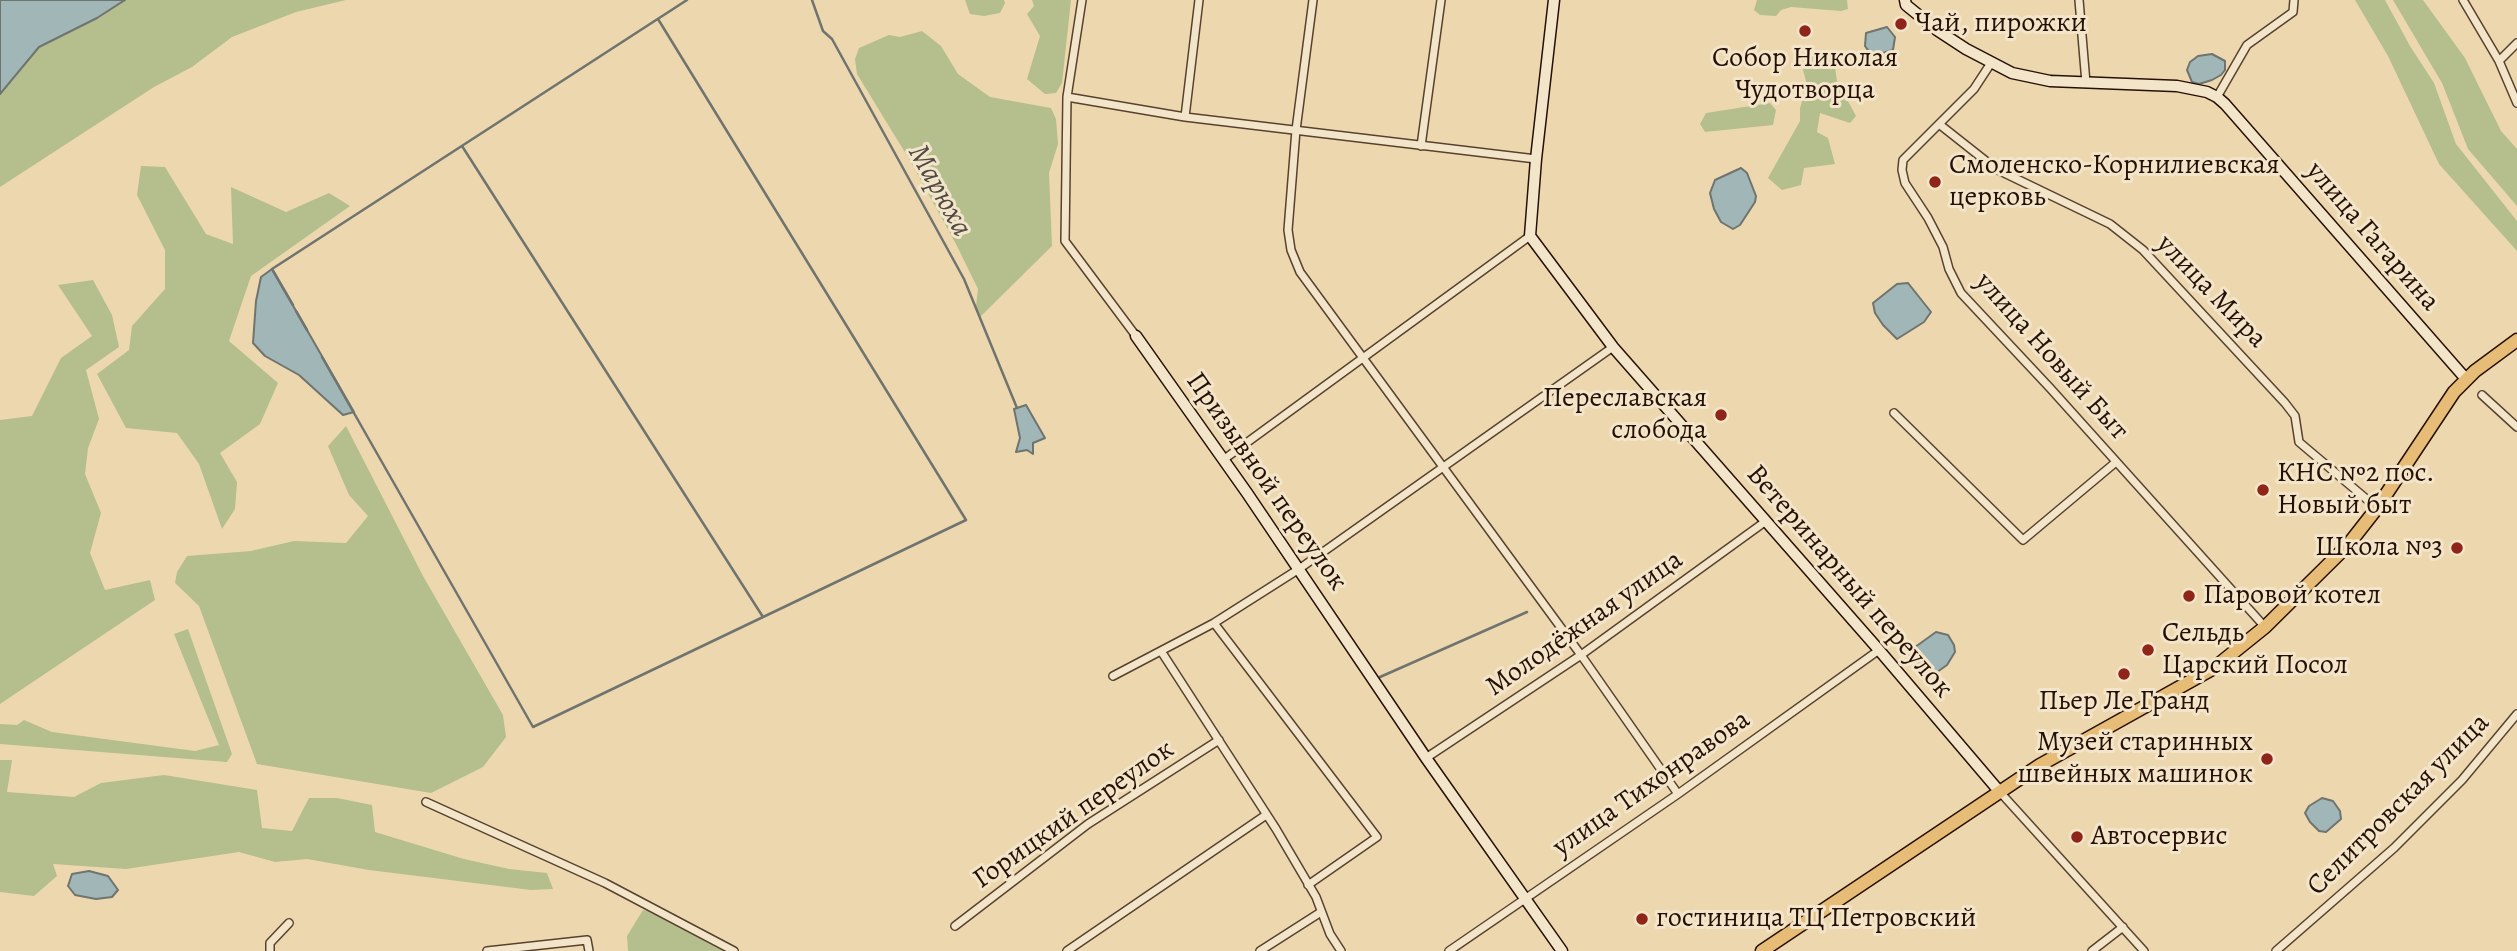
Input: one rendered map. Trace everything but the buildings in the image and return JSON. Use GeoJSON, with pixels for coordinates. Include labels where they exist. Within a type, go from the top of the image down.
{"type":"FeatureCollection","features":[{"type":"Feature","properties":{"kind":"main road"},"geometry":{"type":"LineString","coordinates":[[1762,951],[1999,790],[2214,668],[2266,627],[2348,545],[2377,508],[2454,392],[2466,379],[2517,340]]}},
{"type":"Feature","properties":{"kind":"street","name":"Призывной переулок"},"geometry":{"type":"LineString","coordinates":[[1082,0],[1067,97],[1065,241],[1223,460],[1426,758],[1562,951]]}},
{"type":"Feature","properties":{"kind":"street"},"geometry":{"type":"LineString","coordinates":[[1185,117],[1199,0]]}},
{"type":"Feature","properties":{"kind":"street"},"geometry":{"type":"LineString","coordinates":[[1313,0],[1296,130],[1289,230],[1291,250],[1300,272],[1366,358],[1678,794]]}},
{"type":"Feature","properties":{"kind":"street"},"geometry":{"type":"LineString","coordinates":[[1421,146],[1441,0]]}},
{"type":"Feature","properties":{"kind":"street"},"geometry":{"type":"LineString","coordinates":[[1223,460],[1530,236],[1554,0]]}},
{"type":"Feature","properties":{"kind":"street"},"geometry":{"type":"LineString","coordinates":[[1905,0],[1906,5],[1937,30],[2011,73],[2050,81],[2177,86],[2207,92],[2217,97],[2247,45],[2293,12],[2294,0]]}},
{"type":"Feature","properties":{"kind":"street"},"geometry":{"type":"LineString","coordinates":[[2079,0],[2086,83]]}},
{"type":"Feature","properties":{"kind":"street"},"geometry":{"type":"LineString","coordinates":[[2463,0],[2499,61],[2517,103]]}},
{"type":"Feature","properties":{"kind":"street"},"geometry":{"type":"LineString","coordinates":[[2499,61],[2517,43]]}},
{"type":"Feature","properties":{"kind":"street","name":"улица Новый Быт"},"geometry":{"type":"LineString","coordinates":[[1991,63],[1974,89],[1903,160],[1905,183],[1943,247],[1961,293],[2266,627]]}},
{"type":"Feature","properties":{"kind":"street"},"geometry":{"type":"LineString","coordinates":[[1067,97],[1185,117],[1536,159]]}},
{"type":"Feature","properties":{"kind":"street","name":"улица Гагарина"},"geometry":{"type":"LineString","coordinates":[[2217,97],[2466,379]]}},
{"type":"Feature","properties":{"kind":"street","name":"улица Мира"},"geometry":{"type":"LineString","coordinates":[[1939,124],[1996,169],[2110,224],[2143,250],[2285,402],[2295,416],[2299,442],[2377,508]]}},
{"type":"Feature","properties":{"kind":"street","name":"Ветеринарный переулок"},"geometry":{"type":"LineString","coordinates":[[1530,236],[1613,347],[1999,790],[2144,951]]}},
{"type":"Feature","properties":{"kind":"street"},"geometry":{"type":"LineString","coordinates":[[1113,676],[1214,623],[1299,569],[1613,347]]}},
{"type":"Feature","properties":{"kind":"street"},"geometry":{"type":"LineString","coordinates":[[2482,395],[2517,427]]}},
{"type":"Feature","properties":{"kind":"street"},"geometry":{"type":"LineString","coordinates":[[1894,412],[2023,540],[2116,462]]}},
{"type":"Feature","properties":{"kind":"street","name":"Молодёжная улица"},"geometry":{"type":"LineString","coordinates":[[1426,758],[1581,655],[1766,521]]}},
{"type":"Feature","properties":{"kind":"street"},"geometry":{"type":"LineString","coordinates":[[1214,623],[1377,836],[1308,885]]}},
{"type":"Feature","properties":{"kind":"street","name":"улица Тихонравова"},"geometry":{"type":"LineString","coordinates":[[1449,951],[1678,794],[1879,650]]}},
{"type":"Feature","properties":{"kind":"street"},"geometry":{"type":"LineString","coordinates":[[1161,651],[1266,814],[1308,885],[1330,934],[1341,951]]}},
{"type":"Feature","properties":{"kind":"street","name":"Селитровская улица"},"geometry":{"type":"LineString","coordinates":[[2276,951],[2394,848],[2462,780],[2517,714]]}},
{"type":"Feature","properties":{"kind":"street","name":"Горицкий переулок"},"geometry":{"type":"LineString","coordinates":[[955,926],[1088,824],[1219,740]]}},
{"type":"Feature","properties":{"kind":"street"},"geometry":{"type":"LineString","coordinates":[[426,802],[606,883],[734,951]]}},
{"type":"Feature","properties":{"kind":"street"},"geometry":{"type":"LineString","coordinates":[[1067,951],[1266,814]]}},
{"type":"Feature","properties":{"kind":"street"},"geometry":{"type":"LineString","coordinates":[[1260,951],[1321,912]]}},
{"type":"Feature","properties":{"kind":"street"},"geometry":{"type":"LineString","coordinates":[[271,951],[270,943],[289,923]]}},
{"type":"Feature","properties":{"kind":"street"},"geometry":{"type":"LineString","coordinates":[[2092,951],[2123,927]]}},
{"type":"Feature","properties":{"kind":"street"},"geometry":{"type":"LineString","coordinates":[[488,951],[587,940],[589,951]]}},
{"type":"Feature","properties":{"kind":"green space"},"geometry":{"type":"Polygon","coordinates":[[[0,0],[346,0],[296,12],[232,37],[192,67],[154,87],[0,187],[0,0]]]}},
{"type":"Feature","properties":{"kind":"green space"},"geometry":{"type":"Polygon","coordinates":[[[965,0],[1004,0],[1005,3],[1000,13],[984,16],[970,14],[965,0]]]}},
{"type":"Feature","properties":{"kind":"green space"},"geometry":{"type":"Polygon","coordinates":[[[1032,0],[1071,0],[1062,83],[1056,93],[1045,94],[1027,79],[1040,36],[1027,14],[1034,6],[1032,0]]]}},
{"type":"Feature","properties":{"kind":"green space"},"geometry":{"type":"Polygon","coordinates":[[[1757,0],[1847,0],[1848,9],[1841,11],[1791,7],[1781,10],[1776,16],[1760,15],[1754,10],[1757,0]]]}},
{"type":"Feature","properties":{"kind":"green space"},"geometry":{"type":"Polygon","coordinates":[[[2355,0],[2385,0],[2434,83],[2456,144],[2517,221],[2517,251],[2439,164],[2388,56],[2355,0]]]}},
{"type":"Feature","properties":{"kind":"green space"},"geometry":{"type":"Polygon","coordinates":[[[2393,0],[2423,0],[2465,58],[2501,131],[2517,149],[2517,206],[2468,149],[2442,83],[2393,0]]]}},
{"type":"Feature","properties":{"kind":"green space"},"geometry":{"type":"Polygon","coordinates":[[[922,31],[941,46],[958,74],[990,97],[1051,108],[1056,119],[1058,144],[1049,173],[1052,246],[980,317],[976,306],[978,289],[956,244],[909,159],[857,74],[855,59],[859,48],[889,35],[900,37],[922,31]]]}},
{"type":"Feature","properties":{"kind":"green space"},"geometry":{"type":"Polygon","coordinates":[[[1809,55],[1834,61],[1837,81],[1856,116],[1850,123],[1820,113],[1817,132],[1828,138],[1835,164],[1804,168],[1801,185],[1782,190],[1768,178],[1800,121],[1800,108],[1807,85],[1802,66],[1809,55]]]}},
{"type":"Feature","properties":{"kind":"green space"},"geometry":{"type":"Polygon","coordinates":[[[1770,103],[1776,110],[1773,125],[1705,132],[1700,124],[1706,113],[1770,103]]]}},
{"type":"Feature","properties":{"kind":"green space"},"geometry":{"type":"Polygon","coordinates":[[[141,166],[165,167],[206,234],[233,244],[231,187],[286,212],[329,193],[350,206],[251,276],[229,341],[278,383],[260,424],[220,453],[237,482],[235,509],[222,529],[199,464],[177,433],[126,428],[97,374],[129,350],[132,326],[165,289],[165,250],[137,195],[141,166]]]}},
{"type":"Feature","properties":{"kind":"green space"},"geometry":{"type":"Polygon","coordinates":[[[93,280],[112,315],[119,347],[86,370],[99,419],[88,448],[85,474],[101,513],[90,553],[105,590],[150,580],[155,600],[0,704],[0,420],[32,416],[61,358],[92,336],[58,285],[93,280]]]}},
{"type":"Feature","properties":{"kind":"green space"},"geometry":{"type":"Polygon","coordinates":[[[346,426],[423,576],[503,715],[506,737],[483,767],[431,793],[257,764],[199,606],[175,583],[177,572],[187,556],[251,551],[294,541],[346,543],[368,516],[349,495],[328,446],[346,426]]]}},
{"type":"Feature","properties":{"kind":"green space"},"geometry":{"type":"Polygon","coordinates":[[[188,629],[232,754],[227,762],[0,744],[0,724],[17,725],[24,720],[52,732],[195,751],[219,745],[174,634],[188,629]]]}},
{"type":"Feature","properties":{"kind":"green space"},"geometry":{"type":"Polygon","coordinates":[[[0,760],[12,760],[7,792],[74,797],[101,783],[164,775],[257,790],[262,828],[292,831],[309,798],[337,798],[372,805],[375,832],[464,859],[509,869],[547,873],[553,889],[531,890],[369,870],[307,859],[275,862],[239,852],[126,869],[53,864],[57,876],[34,896],[0,892],[0,760]]]}},
{"type":"Feature","properties":{"kind":"green space"},"geometry":{"type":"Polygon","coordinates":[[[643,910],[653,912],[728,951],[628,951],[627,936],[643,910]]]}},
{"type":"Feature","properties":{"kind":"shaded area"},"geometry":{"type":"Polygon","coordinates":[[[0,0],[125,0],[97,18],[39,47],[0,94],[0,0]]]}},
{"type":"Feature","properties":{"kind":"shaded area"},"geometry":{"type":"Polygon","coordinates":[[[1887,27],[1895,37],[1893,50],[1872,56],[1865,46],[1866,33],[1887,27]]]}},
{"type":"Feature","properties":{"kind":"shaded area"},"geometry":{"type":"Polygon","coordinates":[[[2212,54],[2225,61],[2225,70],[2212,80],[2199,84],[2192,82],[2187,70],[2190,62],[2198,56],[2212,54]]]}},
{"type":"Feature","properties":{"kind":"shaded area"},"geometry":{"type":"Polygon","coordinates":[[[1741,168],[1747,173],[1756,196],[1740,225],[1733,229],[1721,222],[1710,193],[1715,180],[1741,168]]]}},
{"type":"Feature","properties":{"kind":"shaded area"},"geometry":{"type":"Polygon","coordinates":[[[272,269],[354,412],[343,415],[299,375],[265,356],[253,343],[261,277],[272,269]]]}},
{"type":"Feature","properties":{"kind":"shaded area"},"geometry":{"type":"Polygon","coordinates":[[[1908,283],[1931,312],[1924,322],[1897,339],[1875,313],[1873,303],[1897,284],[1908,283]]]}},
{"type":"Feature","properties":{"kind":"shaded area"},"geometry":{"type":"Polygon","coordinates":[[[1026,405],[1045,438],[1033,443],[1033,454],[1027,450],[1016,452],[1020,438],[1014,409],[1026,405]]]}},
{"type":"Feature","properties":{"kind":"shaded area"},"geometry":{"type":"Polygon","coordinates":[[[1936,632],[1948,635],[1955,652],[1947,665],[1930,677],[1922,676],[1909,657],[1911,650],[1936,632]]]}},
{"type":"Feature","properties":{"kind":"shaded area"},"geometry":{"type":"Polygon","coordinates":[[[2322,798],[2333,801],[2340,811],[2341,819],[2326,832],[2319,831],[2305,813],[2309,806],[2322,798]]]}},
{"type":"Feature","properties":{"kind":"shaded area"},"geometry":{"type":"Polygon","coordinates":[[[89,871],[108,876],[118,890],[112,897],[96,899],[75,895],[68,886],[72,874],[89,871]]]}},
{"type":"Feature","properties":{"kind":"waterway"},"geometry":{"type":"LineString","coordinates":[[293,305],[272,269],[687,0]]}},
{"type":"Feature","properties":{"kind":"waterway","name":"Марюха"},"geometry":{"type":"LineString","coordinates":[[812,0],[823,31],[832,39],[964,279],[1017,408]]}},
{"type":"Feature","properties":{"kind":"waterway"},"geometry":{"type":"LineString","coordinates":[[322,357],[533,727],[966,520],[658,19]]}},
{"type":"Feature","properties":{"kind":"waterway"},"geometry":{"type":"LineString","coordinates":[[462,146],[763,617]]}},
{"type":"Feature","properties":{"kind":"waterway"},"geometry":{"type":"LineString","coordinates":[[296,311],[307,330]]}},
{"type":"Feature","properties":{"kind":"waterway"},"geometry":{"type":"LineString","coordinates":[[1380,677],[1527,612]]}},
{"type":"Feature","properties":{"kind":"place","name":"Чай, пирожки"},"geometry":{"type":"Point","coordinates":[1901,24]}},
{"type":"Feature","properties":{"kind":"place","name":"Собор Николая Чудотворца"},"geometry":{"type":"Point","coordinates":[1805,31]}},
{"type":"Feature","properties":{"kind":"place","name":"Смоленско-Корнилиевская церковь"},"geometry":{"type":"Point","coordinates":[1935,182]}},
{"type":"Feature","properties":{"kind":"place","name":"Переславская слобода"},"geometry":{"type":"Point","coordinates":[1721,415]}},
{"type":"Feature","properties":{"kind":"place","name":"КНС №2 пос. Новый быт"},"geometry":{"type":"Point","coordinates":[2263,490]}},
{"type":"Feature","properties":{"kind":"place","name":"Школа №3"},"geometry":{"type":"Point","coordinates":[2457,548]}},
{"type":"Feature","properties":{"kind":"place","name":"Паровой котел"},"geometry":{"type":"Point","coordinates":[2189,596]}},
{"type":"Feature","properties":{"kind":"place","name":"Сельдь Царский Посол"},"geometry":{"type":"Point","coordinates":[2148,650]}},
{"type":"Feature","properties":{"kind":"place","name":"Пьер Ле Гранд"},"geometry":{"type":"Point","coordinates":[2124,674]}},
{"type":"Feature","properties":{"kind":"place","name":"Музей старинных швейных машинок"},"geometry":{"type":"Point","coordinates":[2267,759]}},
{"type":"Feature","properties":{"kind":"place","name":"Автосервис"},"geometry":{"type":"Point","coordinates":[2077,837]}},
{"type":"Feature","properties":{"kind":"place","name":"гостиница ТЦ Петровский"},"geometry":{"type":"Point","coordinates":[1642,919]}}]}
